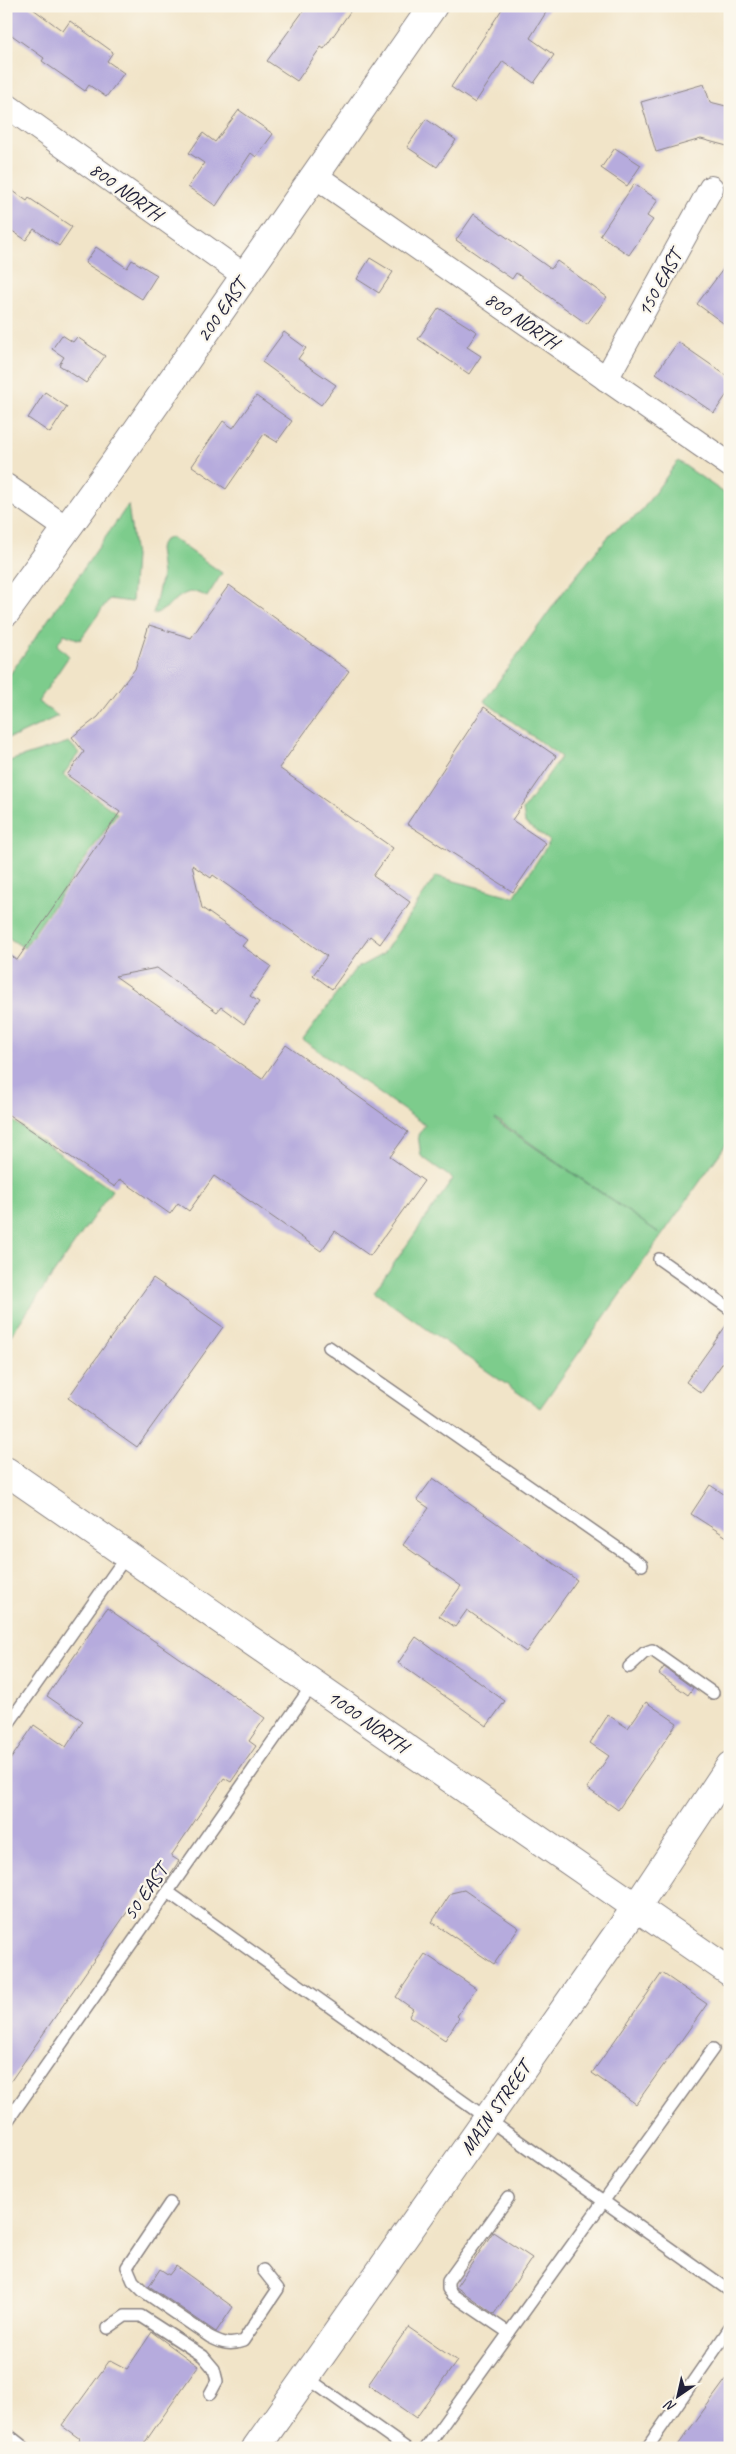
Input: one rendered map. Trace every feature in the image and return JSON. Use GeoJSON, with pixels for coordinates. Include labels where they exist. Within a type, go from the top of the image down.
{"type":"FeatureCollection","features":[{"type":"Feature","properties":{"kind":"main road","name":"200 EAST"},"geometry":{"type":"LineString","coordinates":[[6,612],[113,465],[433,6]]}},
{"type":"Feature","properties":{"kind":"main road","name":"1000 NORTH"},"geometry":{"type":"LineString","coordinates":[[6,1471],[730,1972]]}},
{"type":"Feature","properties":{"kind":"main road","name":"MAIN STREET"},"geometry":{"type":"LineString","coordinates":[[256,2448],[637,1906],[730,1766]]}},
{"type":"Feature","properties":{"kind":"street","name":"800 NORTH"},"geometry":{"type":"LineString","coordinates":[[6,105],[245,276]]}},
{"type":"Feature","properties":{"kind":"street","name":"800 NORTH"},"geometry":{"type":"LineString","coordinates":[[314,175],[730,466]]}},
{"type":"Feature","properties":{"kind":"street","name":"150 EAST"},"geometry":{"type":"LineString","coordinates":[[606,379],[712,188]]}},
{"type":"Feature","properties":{"kind":"street"},"geometry":{"type":"LineString","coordinates":[[6,486],[66,528]]}},
{"type":"Feature","properties":{"kind":"lane"},"geometry":{"type":"LineString","coordinates":[[659,1259],[730,1309]]}},
{"type":"Feature","properties":{"kind":"lane"},"geometry":{"type":"LineString","coordinates":[[329,1347],[642,1565]]}},
{"type":"Feature","properties":{"kind":"lane"},"geometry":{"type":"LineString","coordinates":[[6,1727],[127,1555]]}},
{"type":"Feature","properties":{"kind":"lane"},"geometry":{"type":"LineString","coordinates":[[629,1667],[644,1653],[652,1650],[713,1693]]}},
{"type":"Feature","properties":{"kind":"lane","name":"50 EAST"},"geometry":{"type":"LineString","coordinates":[[6,2123],[314,1683]]}},
{"type":"Feature","properties":{"kind":"lane"},"geometry":{"type":"LineString","coordinates":[[168,1892],[730,2291]]}},
{"type":"Feature","properties":{"kind":"lane"},"geometry":{"type":"LineString","coordinates":[[426,2448],[713,2048]]}},
{"type":"Feature","properties":{"kind":"lane"},"geometry":{"type":"LineString","coordinates":[[508,2198],[448,2281],[448,2289],[453,2295],[509,2333]]}},
{"type":"Feature","properties":{"kind":"lane"},"geometry":{"type":"LineString","coordinates":[[170,2203],[127,2267],[133,2281],[143,2291],[210,2337],[233,2345],[242,2341],[278,2289],[263,2270]]}},
{"type":"Feature","properties":{"kind":"lane"},"geometry":{"type":"LineString","coordinates":[[108,2328],[125,2316],[141,2316],[203,2356],[214,2369],[218,2381],[210,2394]]}},
{"type":"Feature","properties":{"kind":"lane"},"geometry":{"type":"LineString","coordinates":[[647,2448],[730,2328]]}},
{"type":"Feature","properties":{"kind":"lane"},"geometry":{"type":"LineString","coordinates":[[306,2377],[406,2448]]}},
{"type":"Feature","properties":{"kind":"lane"},"geometry":{"type":"LineString","coordinates":[[6,2433],[25,2448]]}},
{"type":"Feature","properties":{"kind":"green space"},"geometry":{"type":"Polygon","coordinates":[[[678,461],[730,497],[730,1139],[540,1408],[374,1292],[453,1179],[421,1156],[418,1135],[425,1125],[303,1040],[355,969],[383,954],[436,876],[514,897],[550,841],[525,823],[523,810],[561,757],[484,701],[564,591],[612,532],[639,514],[678,461]],[[496,1119],[495,1120],[659,1233],[496,1119]]]}},
{"type":"Feature","properties":{"kind":"green space"},"geometry":{"type":"Polygon","coordinates":[[[128,505],[135,556],[132,602],[109,599],[80,640],[64,634],[57,645],[69,656],[38,702],[58,716],[16,736],[6,738],[6,680],[128,505]]]}},
{"type":"Feature","properties":{"kind":"green space"},"geometry":{"type":"Polygon","coordinates":[[[171,537],[222,573],[207,597],[191,592],[184,594],[161,611],[153,614],[162,575],[159,548],[163,541],[171,537]]]}},
{"type":"Feature","properties":{"kind":"green space"},"geometry":{"type":"Polygon","coordinates":[[[69,742],[79,753],[63,775],[117,813],[24,948],[6,936],[6,762],[69,742]]]}},
{"type":"Feature","properties":{"kind":"green space"},"geometry":{"type":"Polygon","coordinates":[[[6,1116],[112,1190],[6,1342],[6,1116]]]}},
{"type":"Feature","properties":{"kind":"building"},"geometry":{"type":"Polygon","coordinates":[[[6,6],[29,6],[63,31],[70,21],[113,52],[107,61],[124,73],[106,97],[89,85],[85,91],[42,61],[44,58],[6,31],[6,6]]]}},
{"type":"Feature","properties":{"kind":"building"},"geometry":{"type":"Polygon","coordinates":[[[307,6],[354,6],[324,49],[321,47],[297,81],[267,61],[307,6]]]}},
{"type":"Feature","properties":{"kind":"building"},"geometry":{"type":"Polygon","coordinates":[[[504,6],[550,6],[530,38],[554,55],[534,83],[503,61],[475,103],[451,87],[504,6]]]}},
{"type":"Feature","properties":{"kind":"building"},"geometry":{"type":"Polygon","coordinates":[[[704,84],[710,102],[730,107],[730,136],[727,146],[701,139],[656,152],[641,102],[704,84]]]}},
{"type":"Feature","properties":{"kind":"building"},"geometry":{"type":"Polygon","coordinates":[[[239,110],[273,134],[256,157],[251,153],[216,206],[188,187],[204,163],[189,153],[203,133],[215,142],[239,110]]]}},
{"type":"Feature","properties":{"kind":"building"},"geometry":{"type":"Polygon","coordinates":[[[426,119],[456,140],[437,167],[407,147],[426,119]]]}},
{"type":"Feature","properties":{"kind":"building"},"geometry":{"type":"Polygon","coordinates":[[[615,148],[641,165],[627,186],[601,168],[615,148]]]}},
{"type":"Feature","properties":{"kind":"building"},"geometry":{"type":"Polygon","coordinates":[[[634,184],[658,200],[647,216],[653,220],[629,255],[600,235],[634,184]]]}},
{"type":"Feature","properties":{"kind":"building"},"geometry":{"type":"Polygon","coordinates":[[[6,186],[27,201],[29,198],[72,227],[59,246],[34,229],[26,240],[6,227],[6,186]]]}},
{"type":"Feature","properties":{"kind":"building"},"geometry":{"type":"Polygon","coordinates":[[[474,214],[551,269],[557,261],[607,297],[587,324],[516,273],[512,279],[456,240],[474,214]]]}},
{"type":"Feature","properties":{"kind":"building"},"geometry":{"type":"Polygon","coordinates":[[[96,247],[127,268],[132,260],[157,275],[142,299],[85,263],[96,247]]]}},
{"type":"Feature","properties":{"kind":"building"},"geometry":{"type":"Polygon","coordinates":[[[370,258],[393,272],[379,293],[357,279],[370,258]]]}},
{"type":"Feature","properties":{"kind":"building"},"geometry":{"type":"Polygon","coordinates":[[[730,260],[730,328],[697,304],[730,260]]]}},
{"type":"Feature","properties":{"kind":"building"},"geometry":{"type":"Polygon","coordinates":[[[439,308],[477,332],[467,347],[481,356],[469,374],[418,339],[439,308]]]}},
{"type":"Feature","properties":{"kind":"building"},"geometry":{"type":"Polygon","coordinates":[[[284,332],[306,348],[298,359],[336,385],[321,405],[262,362],[284,332]]]}},
{"type":"Feature","properties":{"kind":"building"},"geometry":{"type":"Polygon","coordinates":[[[62,335],[73,342],[77,337],[105,356],[86,383],[59,365],[64,357],[52,349],[62,335]]]}},
{"type":"Feature","properties":{"kind":"building"},"geometry":{"type":"Polygon","coordinates":[[[678,342],[730,378],[730,390],[714,413],[656,373],[678,342]]]}},
{"type":"Feature","properties":{"kind":"building"},"geometry":{"type":"Polygon","coordinates":[[[45,392],[67,407],[50,433],[28,418],[45,392]]]}},
{"type":"Feature","properties":{"kind":"building"},"geometry":{"type":"Polygon","coordinates":[[[256,396],[292,421],[277,442],[264,434],[226,489],[192,466],[223,421],[233,428],[256,396]]]}},
{"type":"Feature","properties":{"kind":"building"},"geometry":{"type":"Polygon","coordinates":[[[229,585],[349,671],[279,768],[393,848],[373,876],[410,902],[380,944],[370,936],[332,989],[313,975],[327,956],[213,875],[211,878],[192,865],[202,908],[247,940],[242,946],[271,966],[250,996],[259,1002],[244,1024],[221,1007],[217,1012],[157,968],[115,976],[262,1079],[286,1045],[408,1132],[390,1157],[424,1181],[370,1256],[335,1231],[321,1251],[214,1176],[189,1211],[178,1203],[170,1214],[120,1179],[115,1187],[6,1113],[6,952],[17,960],[120,812],[67,775],[84,752],[72,737],[98,717],[135,669],[149,625],[191,638],[229,585]]]}},
{"type":"Feature","properties":{"kind":"building"},"geometry":{"type":"Polygon","coordinates":[[[484,707],[556,756],[512,820],[546,843],[513,892],[407,824],[484,707]]]}},
{"type":"Feature","properties":{"kind":"building"},"geometry":{"type":"Polygon","coordinates":[[[153,1278],[223,1327],[137,1447],[68,1398],[153,1278]]]}},
{"type":"Feature","properties":{"kind":"building"},"geometry":{"type":"Polygon","coordinates":[[[730,1320],[730,1353],[701,1393],[686,1382],[730,1320]]]}},
{"type":"Feature","properties":{"kind":"building"},"geometry":{"type":"Polygon","coordinates":[[[433,1478],[577,1580],[526,1652],[467,1610],[455,1627],[439,1616],[461,1586],[403,1545],[429,1508],[417,1500],[433,1478]]]}},
{"type":"Feature","properties":{"kind":"building"},"geometry":{"type":"Polygon","coordinates":[[[710,1485],[730,1498],[730,1539],[691,1514],[710,1485]]]}},
{"type":"Feature","properties":{"kind":"building"},"geometry":{"type":"Polygon","coordinates":[[[107,1608],[265,1718],[249,1741],[256,1746],[231,1782],[224,1778],[171,1856],[179,1861],[164,1884],[152,1876],[6,2088],[6,1766],[34,1725],[66,1747],[83,1721],[47,1696],[107,1608]]]}},
{"type":"Feature","properties":{"kind":"building"},"geometry":{"type":"Polygon","coordinates":[[[416,1637],[505,1701],[487,1726],[398,1663],[416,1637]]]}},
{"type":"Feature","properties":{"kind":"building"},"geometry":{"type":"Polygon","coordinates":[[[664,1667],[693,1688],[688,1695],[659,1674],[664,1667]]]}},
{"type":"Feature","properties":{"kind":"building"},"geometry":{"type":"Polygon","coordinates":[[[646,1702],[677,1723],[618,1810],[587,1788],[609,1756],[590,1743],[608,1715],[628,1728],[646,1702]]]}},
{"type":"Feature","properties":{"kind":"building"},"geometry":{"type":"Polygon","coordinates":[[[464,1890],[519,1928],[494,1964],[432,1922],[451,1893],[464,1890]]]}},
{"type":"Feature","properties":{"kind":"building"},"geometry":{"type":"Polygon","coordinates":[[[425,1954],[476,1988],[457,2016],[459,2018],[445,2040],[409,2016],[413,2009],[396,1997],[425,1954]]]}},
{"type":"Feature","properties":{"kind":"building"},"geometry":{"type":"Polygon","coordinates":[[[662,1973],[707,2004],[636,2104],[592,2073],[662,1973]]]}},
{"type":"Feature","properties":{"kind":"building"},"geometry":{"type":"Polygon","coordinates":[[[493,2232],[532,2258],[494,2314],[456,2287],[493,2232]]]}},
{"type":"Feature","properties":{"kind":"building"},"geometry":{"type":"Polygon","coordinates":[[[176,2266],[233,2307],[216,2332],[149,2286],[160,2269],[169,2275],[176,2266]]]}},
{"type":"Feature","properties":{"kind":"building"},"geometry":{"type":"Polygon","coordinates":[[[408,2327],[457,2361],[416,2418],[368,2385],[408,2327]]]}},
{"type":"Feature","properties":{"kind":"building"},"geometry":{"type":"Polygon","coordinates":[[[152,2332],[198,2366],[141,2448],[74,2448],[80,2439],[62,2426],[110,2360],[127,2369],[152,2332]]]}},
{"type":"Feature","properties":{"kind":"building"},"geometry":{"type":"Polygon","coordinates":[[[730,2374],[730,2448],[676,2448],[730,2374]]]}}]}
